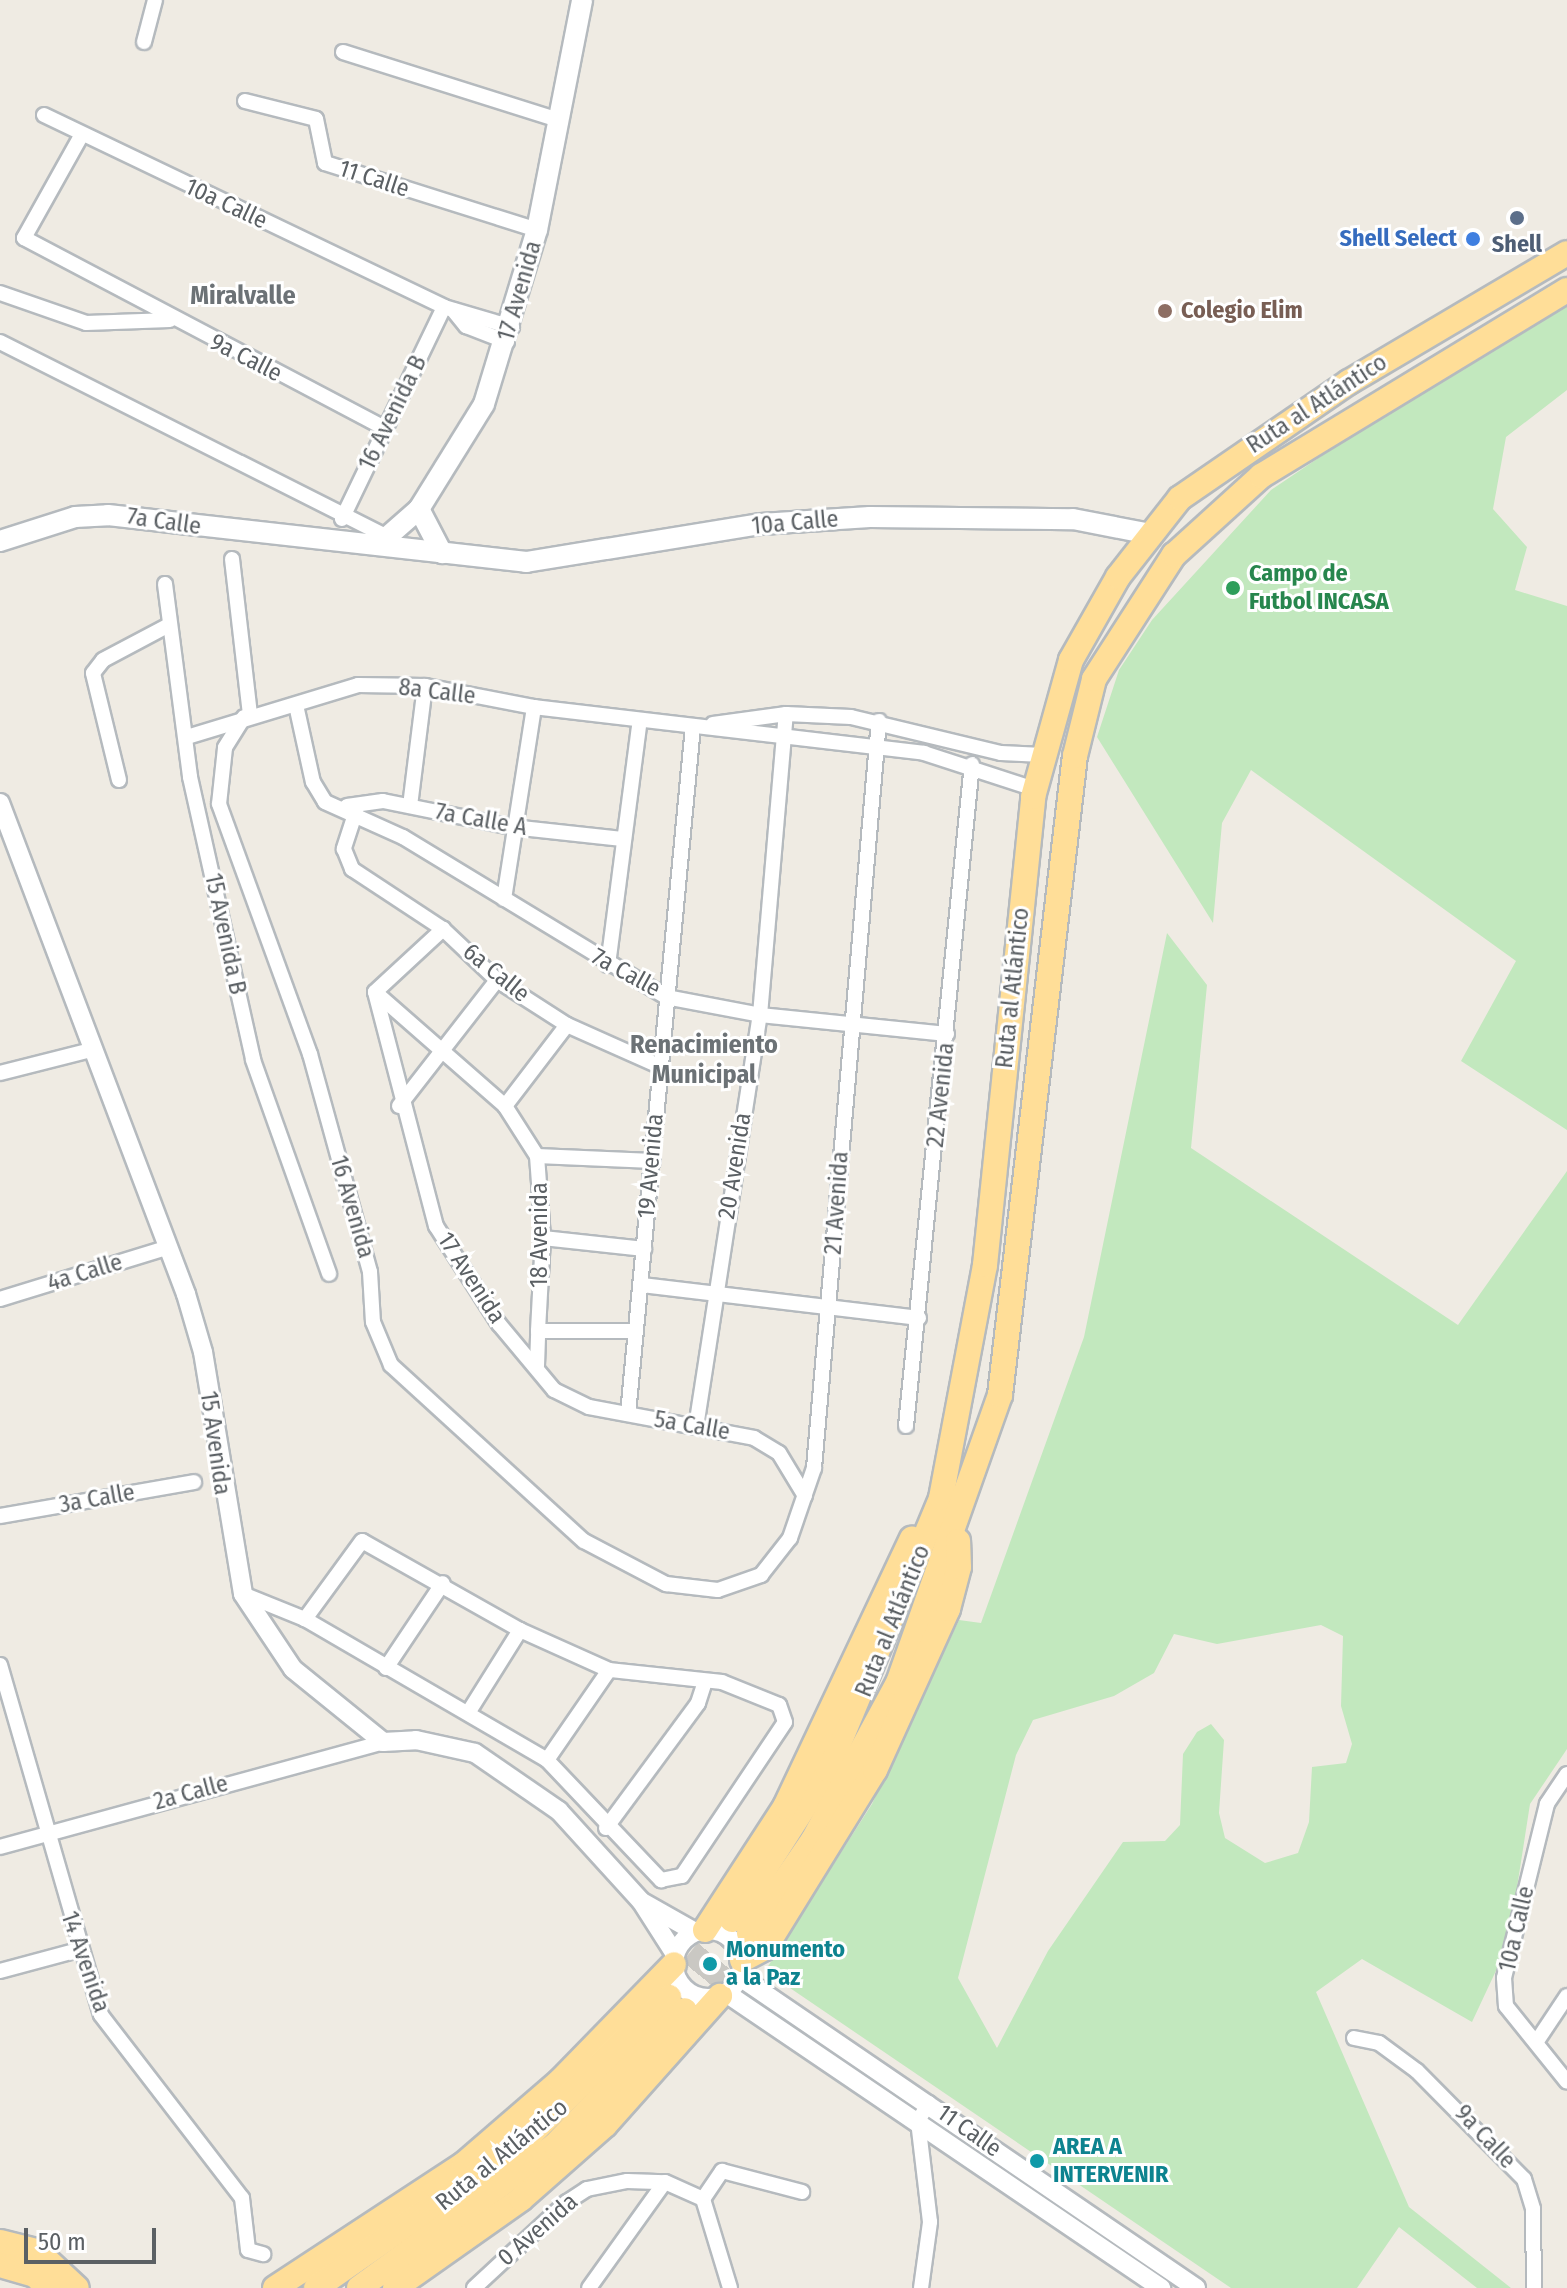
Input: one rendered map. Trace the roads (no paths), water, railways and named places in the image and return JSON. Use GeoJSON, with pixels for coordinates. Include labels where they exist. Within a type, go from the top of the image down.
{"type":"FeatureCollection","features":[{"type":"Feature","properties":{"kind":"highway","name":"Ruta al Atlántico"},"geometry":{"type":"LineString","coordinates":[[1567,253],[1243,451],[1180,498],[1150,534],[1071,660],[1035,789],[985,1265],[941,1498],[828,1770],[740,1926],[853,1772],[898,1683],[957,1527],[1000,1395],[1011,1333],[1075,756],[1094,679],[1174,555],[1261,476],[1567,290]]}},
{"type":"Feature","properties":{"kind":"highway"},"geometry":{"type":"LineString","coordinates":[[700,1931],[785,1807],[920,1519],[941,1498]]}},
{"type":"Feature","properties":{"kind":"highway"},"geometry":{"type":"LineString","coordinates":[[741,1968],[765,1948],[826,1858],[910,1701],[959,1567],[957,1527]]}},
{"type":"Feature","properties":{"kind":"highway"},"geometry":{"type":"LineString","coordinates":[[275,2288],[464,2164],[560,2081],[675,1959]]}},
{"type":"Feature","properties":{"kind":"highway"},"geometry":{"type":"LineString","coordinates":[[395,2288],[521,2199],[605,2125],[723,1994]]}},
{"type":"Feature","properties":{"kind":"highway","name":"Ruta al Atlántico"},"geometry":{"type":"LineString","coordinates":[[316,2288],[518,2147],[677,2003],[555,2145],[359,2288]]}},
{"type":"Feature","properties":{"kind":"highway"},"geometry":{"type":"LineString","coordinates":[[0,2242],[37,2251],[77,2288]]}},
{"type":"Feature","properties":{"kind":"highway"},"geometry":{"type":"LineString","coordinates":[[0,2265],[35,2275],[48,2288]]}},
{"type":"Feature","properties":{"kind":"main road","name":"17 Avenida"},"geometry":{"type":"LineString","coordinates":[[384,542],[419,509],[484,404],[509,335],[537,230],[582,0]]}},
{"type":"Feature","properties":{"kind":"main road"},"geometry":{"type":"LineString","coordinates":[[419,509],[442,553]]}},
{"type":"Feature","properties":{"kind":"main road","name":"7a Calle"},"geometry":{"type":"LineString","coordinates":[[0,541],[75,517],[108,515],[384,542]]}},
{"type":"Feature","properties":{"kind":"main road","name":"10a Calle"},"geometry":{"type":"LineString","coordinates":[[384,542],[442,553],[526,562],[761,524],[870,517],[1073,519],[1150,534]]}},
{"type":"Feature","properties":{"kind":"street"},"geometry":{"type":"LineString","coordinates":[[144,42],[155,0]]}},
{"type":"Feature","properties":{"kind":"street"},"geometry":{"type":"LineString","coordinates":[[343,52],[559,120]]}},
{"type":"Feature","properties":{"kind":"street","name":"11 Calle"},"geometry":{"type":"LineString","coordinates":[[245,101],[316,119],[325,163],[537,230]]}},
{"type":"Feature","properties":{"kind":"street","name":"10a Calle"},"geometry":{"type":"LineString","coordinates":[[44,115],[81,136],[449,308],[466,326],[509,335]]}},
{"type":"Feature","properties":{"kind":"street","name":"9a Calle"},"geometry":{"type":"LineString","coordinates":[[81,136],[24,238],[171,320],[386,429]]}},
{"type":"Feature","properties":{"kind":"street"},"geometry":{"type":"LineString","coordinates":[[0,293],[86,323],[171,320]]}},
{"type":"Feature","properties":{"kind":"street","name":"16 Avenida B"},"geometry":{"type":"LineString","coordinates":[[348,522],[386,429],[449,308]]}},
{"type":"Feature","properties":{"kind":"street"},"geometry":{"type":"LineString","coordinates":[[0,342],[384,542]]}},
{"type":"Feature","properties":{"kind":"street"},"geometry":{"type":"LineString","coordinates":[[232,559],[247,715]]}},
{"type":"Feature","properties":{"kind":"street","name":"15 Avenida B"},"geometry":{"type":"LineString","coordinates":[[165,584],[187,737],[253,1060],[329,1274]]}},
{"type":"Feature","properties":{"kind":"street"},"geometry":{"type":"LineString","coordinates":[[119,780],[93,673],[103,660],[169,625]]}},
{"type":"Feature","properties":{"kind":"street","name":"8a Calle"},"geometry":{"type":"LineString","coordinates":[[187,737],[247,715],[296,705],[358,685],[425,686],[534,707],[784,738],[876,745],[972,764],[1035,789]]}},
{"type":"Feature","properties":{"kind":"street"},"geometry":{"type":"LineString","coordinates":[[410,806],[425,686]]}},
{"type":"Feature","properties":{"kind":"street"},"geometry":{"type":"LineString","coordinates":[[296,705],[317,794],[349,809]]}},
{"type":"Feature","properties":{"kind":"street"},"geometry":{"type":"LineString","coordinates":[[504,899],[512,827],[534,707]]}},
{"type":"Feature","properties":{"kind":"street","name":"8a Calle"},"geometry":{"type":"LineString","coordinates":[[693,727],[786,714],[879,721],[1001,753],[1043,755]]}},
{"type":"Feature","properties":{"kind":"street","name":"20 Avenida"},"geometry":{"type":"LineString","coordinates":[[696,1427],[760,1015],[786,714]]}},
{"type":"Feature","properties":{"kind":"street","name":"16 Avenida"},"geometry":{"type":"LineString","coordinates":[[247,715],[225,748],[219,804],[310,1054],[370,1272],[373,1322],[391,1365],[584,1541],[666,1584]]}},
{"type":"Feature","properties":{"kind":"street"},"geometry":{"type":"LineString","coordinates":[[608,965],[622,839],[640,720]]}},
{"type":"Feature","properties":{"kind":"street","name":"21 Avenida"},"geometry":{"type":"LineString","coordinates":[[666,1584],[718,1590],[761,1575],[790,1538],[805,1496],[830,1311],[850,1023],[879,721]]}},
{"type":"Feature","properties":{"kind":"street","name":"19 Avenida"},"geometry":{"type":"LineString","coordinates":[[628,1414],[632,1331],[642,1285],[659,1066],[693,727]]}},
{"type":"Feature","properties":{"kind":"street","name":"22 Avenida"},"geometry":{"type":"LineString","coordinates":[[906,1426],[972,764]]}},
{"type":"Feature","properties":{"kind":"street","name":"7a Calle A"},"geometry":{"type":"LineString","coordinates":[[349,809],[369,801],[410,806],[512,827],[622,839]]}},
{"type":"Feature","properties":{"kind":"street","name":"15 Avenida"},"geometry":{"type":"LineString","coordinates":[[0,803],[91,1050],[169,1247],[203,1352],[243,1594],[293,1669],[383,1742]]}},
{"type":"Feature","properties":{"kind":"street","name":"6a Calle"},"geometry":{"type":"LineString","coordinates":[[349,809],[345,860],[443,929],[497,980],[567,1025],[659,1066]]}},
{"type":"Feature","properties":{"kind":"street","name":"7a Calle"},"geometry":{"type":"LineString","coordinates":[[349,809],[666,997],[760,1015],[947,1034]]}},
{"type":"Feature","properties":{"kind":"street"},"geometry":{"type":"LineString","coordinates":[[443,929],[375,992],[442,1044],[505,1106],[567,1025]]}},
{"type":"Feature","properties":{"kind":"street"},"geometry":{"type":"LineString","coordinates":[[399,1106],[442,1044],[497,980]]}},
{"type":"Feature","properties":{"kind":"street","name":"17 Avenida"},"geometry":{"type":"LineString","coordinates":[[375,992],[399,1106],[436,1226],[499,1324],[554,1390]]}},
{"type":"Feature","properties":{"kind":"street"},"geometry":{"type":"LineString","coordinates":[[0,1073],[91,1050]]}},
{"type":"Feature","properties":{"kind":"street","name":"18 Avenida"},"geometry":{"type":"LineString","coordinates":[[505,1106],[537,1156],[543,1238],[537,1366]]}},
{"type":"Feature","properties":{"kind":"street"},"geometry":{"type":"LineString","coordinates":[[537,1156],[653,1161]]}},
{"type":"Feature","properties":{"kind":"street"},"geometry":{"type":"LineString","coordinates":[[543,1238],[644,1249]]}},
{"type":"Feature","properties":{"kind":"street","name":"4a Calle"},"geometry":{"type":"LineString","coordinates":[[0,1299],[169,1247]]}},
{"type":"Feature","properties":{"kind":"street"},"geometry":{"type":"LineString","coordinates":[[642,1285],[830,1311],[919,1318]]}},
{"type":"Feature","properties":{"kind":"street"},"geometry":{"type":"LineString","coordinates":[[538,1331],[632,1331]]}},
{"type":"Feature","properties":{"kind":"street","name":"5a Calle"},"geometry":{"type":"LineString","coordinates":[[554,1390],[628,1414],[754,1438],[779,1453],[805,1496]]}},
{"type":"Feature","properties":{"kind":"street","name":"3a Calle"},"geometry":{"type":"LineString","coordinates":[[0,1516],[194,1482]]}},
{"type":"Feature","properties":{"kind":"street"},"geometry":{"type":"LineString","coordinates":[[243,1594],[305,1619],[547,1760],[654,1878],[682,1876],[782,1729],[779,1705],[705,1682],[609,1670],[520,1630],[443,1583],[359,1541],[305,1619]]}},
{"type":"Feature","properties":{"kind":"street"},"geometry":{"type":"LineString","coordinates":[[386,1668],[443,1583]]}},
{"type":"Feature","properties":{"kind":"street"},"geometry":{"type":"LineString","coordinates":[[468,1713],[520,1630]]}},
{"type":"Feature","properties":{"kind":"street","name":"14 Avenida"},"geometry":{"type":"LineString","coordinates":[[0,1665],[78,1950],[101,2015],[242,2198],[248,2250],[263,2254]]}},
{"type":"Feature","properties":{"kind":"street"},"geometry":{"type":"LineString","coordinates":[[547,1760],[609,1670]]}},
{"type":"Feature","properties":{"kind":"street"},"geometry":{"type":"LineString","coordinates":[[599,1852],[698,1703],[705,1682]]}},
{"type":"Feature","properties":{"kind":"street"},"geometry":{"type":"LineString","coordinates":[[383,1742],[416,1740],[475,1753],[559,1811],[641,1901],[675,1959],[689,1991],[723,1994],[741,1968],[726,1934],[700,1931],[641,1901]]}},
{"type":"Feature","properties":{"kind":"street","name":"2a Calle"},"geometry":{"type":"LineString","coordinates":[[0,1847],[45,1832],[383,1742]]}},
{"type":"Feature","properties":{"kind":"street","name":"10a Calle"},"geometry":{"type":"LineString","coordinates":[[1567,1774],[1547,1804],[1504,1978],[1506,2006],[1567,2082]]}},
{"type":"Feature","properties":{"kind":"street"},"geometry":{"type":"LineString","coordinates":[[675,1959],[700,1931]]}},
{"type":"Feature","properties":{"kind":"street"},"geometry":{"type":"LineString","coordinates":[[0,1971],[78,1950]]}},
{"type":"Feature","properties":{"kind":"street","name":"11 Calle"},"geometry":{"type":"LineString","coordinates":[[741,1968],[1196,2288]]}},
{"type":"Feature","properties":{"kind":"street","name":"11 Calle"},"geometry":{"type":"LineString","coordinates":[[723,1994],[918,2121],[1161,2288]]}},
{"type":"Feature","properties":{"kind":"street"},"geometry":{"type":"LineString","coordinates":[[1537,2041],[1567,1996]]}},
{"type":"Feature","properties":{"kind":"street","name":"9a Calle"},"geometry":{"type":"LineString","coordinates":[[1354,2038],[1379,2043],[1417,2071],[1524,2179],[1533,2209],[1534,2288]]}},
{"type":"Feature","properties":{"kind":"street"},"geometry":{"type":"LineString","coordinates":[[921,2288],[930,2222],[918,2121],[929,2103]]}},
{"type":"Feature","properties":{"kind":"street"},"geometry":{"type":"LineString","coordinates":[[730,2288],[703,2199],[722,2171],[802,2192]]}},
{"type":"Feature","properties":{"kind":"street"},"geometry":{"type":"LineString","coordinates":[[589,2288],[665,2182]]}},
{"type":"Feature","properties":{"kind":"street","name":"0 Avenida"},"geometry":{"type":"LineString","coordinates":[[474,2288],[540,2222],[587,2189],[665,2182],[703,2199]]}},
{"type":"Feature","properties":{"kind":"tunnel"},"geometry":{"type":"LineString","coordinates":[[669,1997],[732,1920]]}},
{"type":"Feature","properties":{"kind":"tunnel"},"geometry":{"type":"LineString","coordinates":[[685,2010],[749,1933]]}},
{"type":"Feature","properties":{"kind":"place","name":"Shell"},"geometry":{"type":"Point","coordinates":[1517,218]}},
{"type":"Feature","properties":{"kind":"place","name":"Shell Select"},"geometry":{"type":"Point","coordinates":[1473,239]}},
{"type":"Feature","properties":{"kind":"place","name":"Colegio Elim"},"geometry":{"type":"Point","coordinates":[1165,311]}},
{"type":"Feature","properties":{"kind":"place","name":"Campo de Futbol INCASA"},"geometry":{"type":"Point","coordinates":[1233,588]}},
{"type":"Feature","properties":{"kind":"place","name":"Monumento a la Paz"},"geometry":{"type":"Point","coordinates":[710,1964]}},
{"type":"Feature","properties":{"kind":"place","name":"AREA A INTERVENIR"},"geometry":{"type":"Point","coordinates":[1037,2161]}},
{"type":"Feature","properties":{"kind":"district","name":"Miralvalle"},"geometry":{"type":"Point","coordinates":[243,296]}},
{"type":"Feature","properties":{"kind":"district","name":"Renacimiento Municipal"},"geometry":{"type":"Point","coordinates":[704,1060]}}]}
